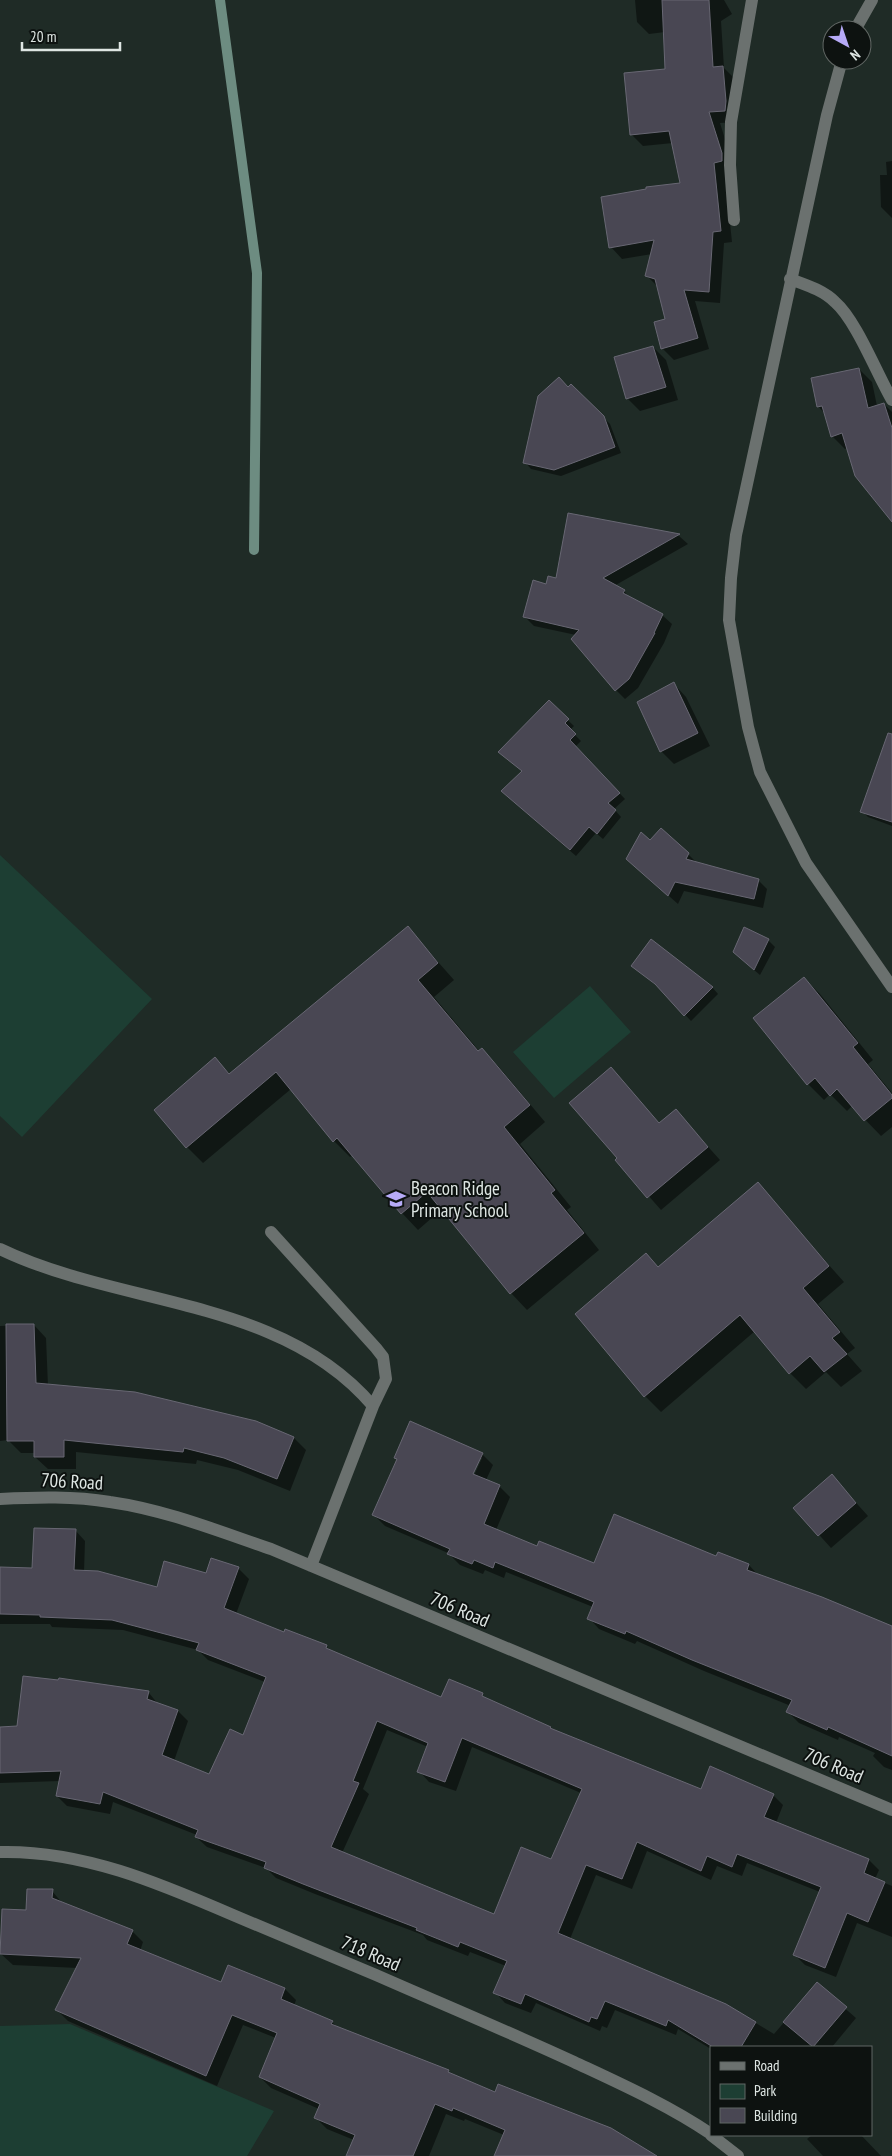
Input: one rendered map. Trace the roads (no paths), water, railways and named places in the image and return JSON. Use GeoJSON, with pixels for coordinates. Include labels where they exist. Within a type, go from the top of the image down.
{"type":"FeatureCollection","features":[{"type":"Feature","properties":{"kind":"street"},"geometry":{"type":"LineString","coordinates":[[734,220],[730,166],[731,122],[752,0]]}},
{"type":"Feature","properties":{"kind":"street"},"geometry":{"type":"LineString","coordinates":[[861,20],[872,0]]}},
{"type":"Feature","properties":{"kind":"street"},"geometry":{"type":"LineString","coordinates":[[839,70],[827,115],[790,279],[736,535],[729,620],[748,727],[760,772],[806,863],[892,987]]}},
{"type":"Feature","properties":{"kind":"street"},"geometry":{"type":"LineString","coordinates":[[790,279],[816,289],[836,302],[852,324],[892,400]]}},
{"type":"Feature","properties":{"kind":"street"},"geometry":{"type":"LineString","coordinates":[[271,1232],[383,1357],[386,1379],[373,1406],[311,1566]]}},
{"type":"Feature","properties":{"kind":"street"},"geometry":{"type":"LineString","coordinates":[[0,1249],[25,1261],[210,1311],[285,1339],[332,1368],[356,1387],[373,1406]]}},
{"type":"Feature","properties":{"kind":"street","name":"706 Road"},"geometry":{"type":"LineString","coordinates":[[0,1499],[50,1497],[111,1502],[178,1517],[271,1549],[892,1810]]}},
{"type":"Feature","properties":{"kind":"street","name":"718 Road"},"geometry":{"type":"LineString","coordinates":[[0,1852],[24,1851],[60,1856],[116,1869],[205,1903],[525,2039],[640,2093],[685,2117],[710,2134]]}},
{"type":"Feature","properties":{"kind":"street","name":"718 Road"},"geometry":{"type":"LineString","coordinates":[[712,2136],[738,2156]]}},
{"type":"Feature","properties":{"kind":"waterway"},"geometry":{"type":"LineString","coordinates":[[220,0],[257,273],[254,550]]}},
{"type":"Feature","properties":{"kind":"place","name":"Beacon Ridge Primary School"},"geometry":{"type":"Point","coordinates":[396,1199]}}]}
